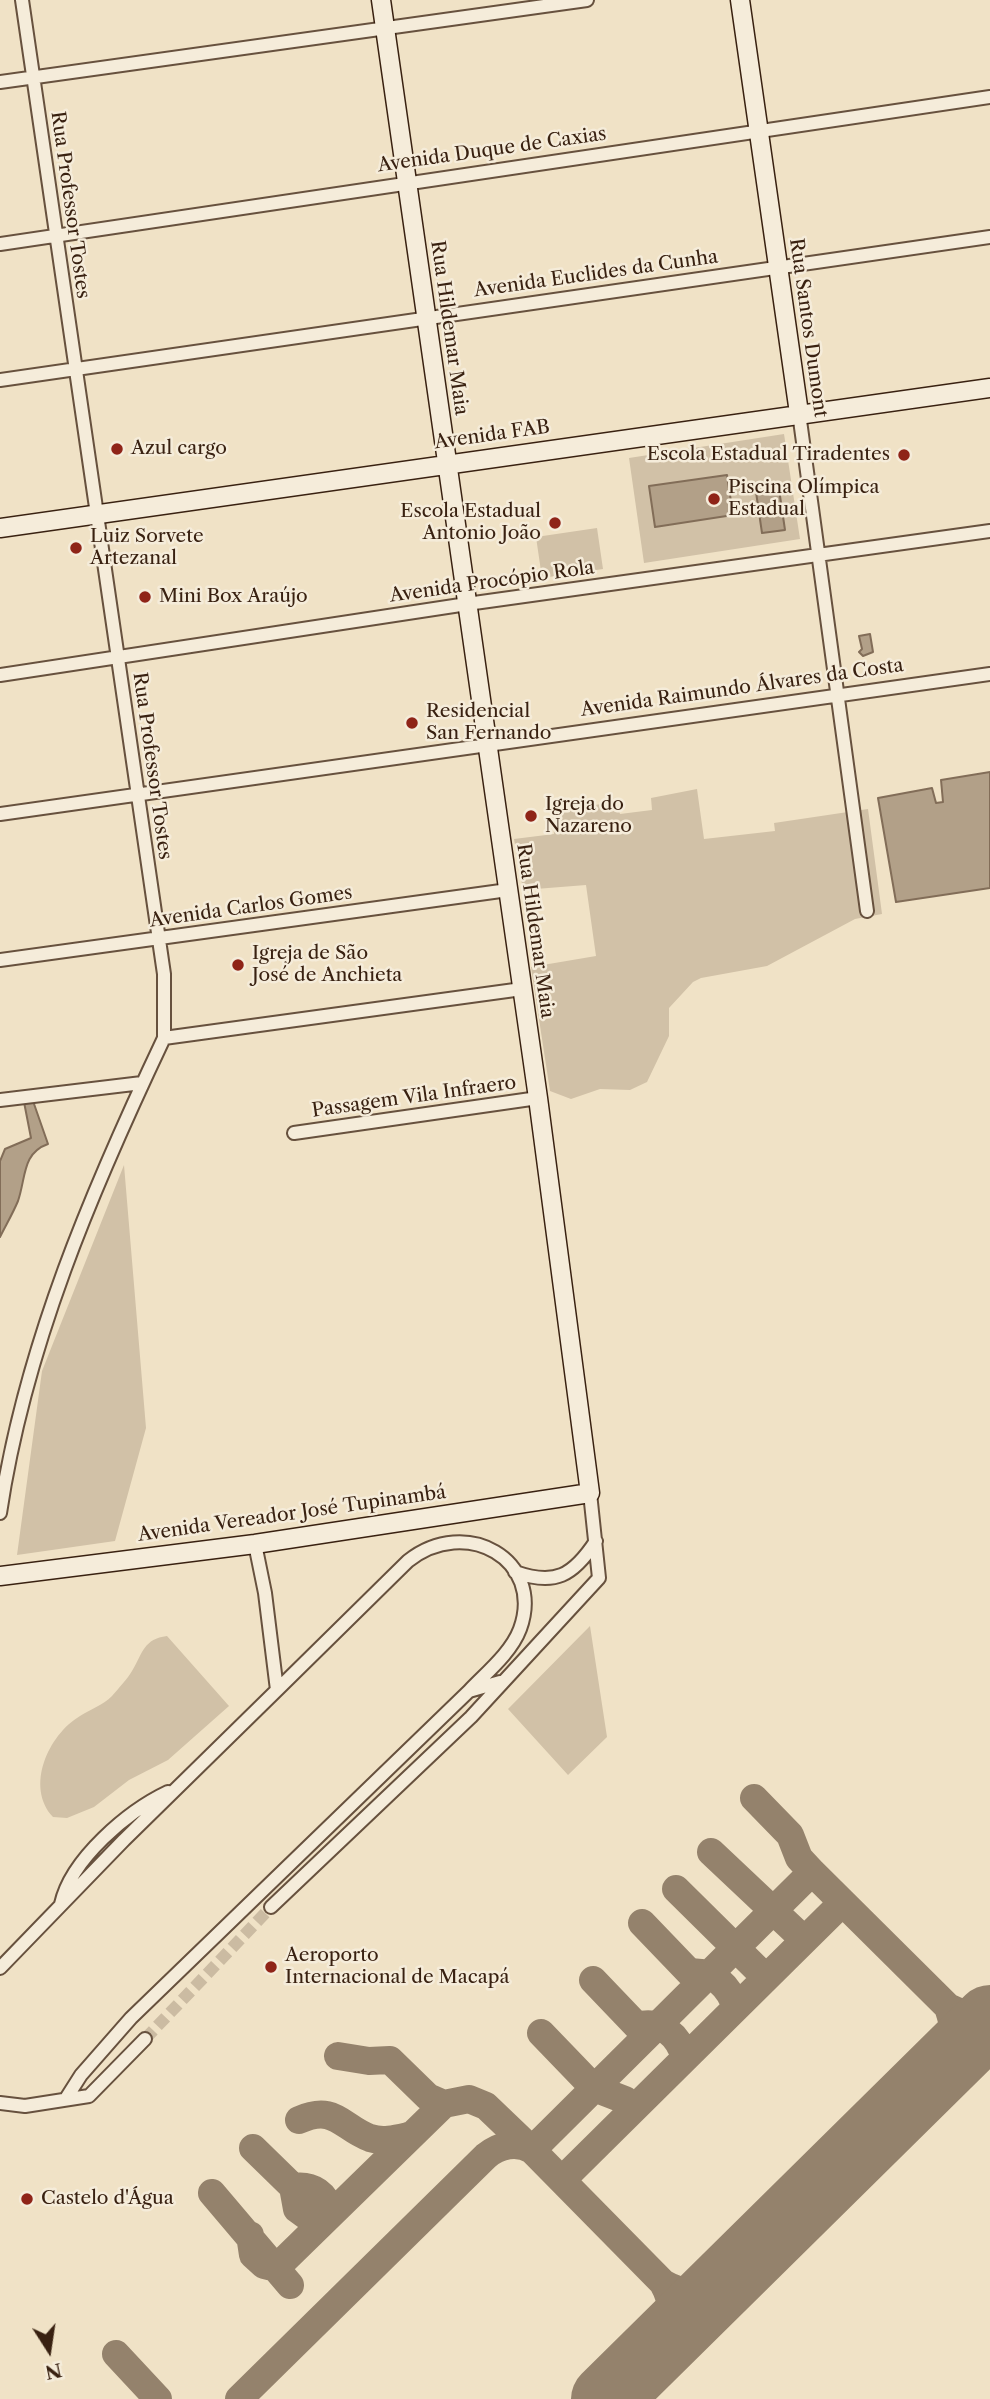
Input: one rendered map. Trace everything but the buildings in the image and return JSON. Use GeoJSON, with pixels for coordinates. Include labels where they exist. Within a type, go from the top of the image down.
{"type":"FeatureCollection","features":[{"type":"Feature","properties":{"kind":"main road","name":"Rua Hildemar Maia"},"geometry":{"type":"LineString","coordinates":[[381,0],[538,1098],[590,1493]]}},
{"type":"Feature","properties":{"kind":"main road","name":"Rua Santos Dumont"},"geometry":{"type":"LineString","coordinates":[[740,0],[799,413]]}},
{"type":"Feature","properties":{"kind":"main road","name":"Avenida FAB"},"geometry":{"type":"LineString","coordinates":[[0,528],[990,388]]}},
{"type":"Feature","properties":{"kind":"main road","name":"Avenida Vereador José Tupinambá"},"geometry":{"type":"LineString","coordinates":[[0,1576],[255,1544],[590,1493]]}},
{"type":"Feature","properties":{"kind":"street","name":"Rua Professor Tostes"},"geometry":{"type":"LineString","coordinates":[[0,1513],[3,1476],[43,1327],[142,1083],[164,1038],[166,999],[22,0]]}},
{"type":"Feature","properties":{"kind":"street"},"geometry":{"type":"LineString","coordinates":[[0,82],[587,0]]}},
{"type":"Feature","properties":{"kind":"street","name":"Avenida Duque de Caxias"},"geometry":{"type":"LineString","coordinates":[[0,244],[408,181],[990,97]]}},
{"type":"Feature","properties":{"kind":"street","name":"Avenida Euclides da Cunha"},"geometry":{"type":"LineString","coordinates":[[0,380],[990,237]]}},
{"type":"Feature","properties":{"kind":"street","name":"Rua Santos Dumont"},"geometry":{"type":"LineString","coordinates":[[799,413],[867,911]]}},
{"type":"Feature","properties":{"kind":"street","name":"Avenida Procópio Rola"},"geometry":{"type":"LineString","coordinates":[[0,675],[467,604],[990,531]]}},
{"type":"Feature","properties":{"kind":"street","name":"Avenida Raimundo Álvares da Costa"},"geometry":{"type":"LineString","coordinates":[[0,814],[487,743],[990,674]]}},
{"type":"Feature","properties":{"kind":"street","name":"Avenida Carlos Gomes"},"geometry":{"type":"LineString","coordinates":[[0,960],[508,890]]}},
{"type":"Feature","properties":{"kind":"street"},"geometry":{"type":"LineString","coordinates":[[164,1038],[522,989]]}},
{"type":"Feature","properties":{"kind":"street"},"geometry":{"type":"LineString","coordinates":[[0,1100],[142,1083]]}},
{"type":"Feature","properties":{"kind":"street","name":"Passagem Vila Infraero"},"geometry":{"type":"LineString","coordinates":[[294,1133],[538,1098]]}},
{"type":"Feature","properties":{"kind":"street","name":"Rua Hildemar Maia"},"geometry":{"type":"LineString","coordinates":[[500,1682],[599,1578],[590,1493]]}},
{"type":"Feature","properties":{"kind":"street"},"geometry":{"type":"LineString","coordinates":[[0,1969],[177,1787],[424,1548],[448,1541],[471,1541],[488,1547],[515,1572],[545,1581],[559,1577],[585,1557],[596,1541]]}},
{"type":"Feature","properties":{"kind":"street"},"geometry":{"type":"LineString","coordinates":[[255,1544],[265,1593],[277,1690]]}},
{"type":"Feature","properties":{"kind":"street"},"geometry":{"type":"LineString","coordinates":[[67,2097],[81,2075],[131,2018],[469,1691],[515,1639],[521,1626],[524,1600],[515,1572]]}},
{"type":"Feature","properties":{"kind":"street"},"geometry":{"type":"LineString","coordinates":[[469,1691],[500,1682]]}},
{"type":"Feature","properties":{"kind":"street"},"geometry":{"type":"LineString","coordinates":[[271,1907],[471,1717],[500,1682]]}},
{"type":"Feature","properties":{"kind":"street"},"geometry":{"type":"LineString","coordinates":[[0,2103],[25,2106],[67,2097],[89,2096],[145,2039]]}},
{"type":"Feature","properties":{"kind":"shaded area","name":"Piscina Olímpica Estadual"},"geometry":{"type":"Polygon","coordinates":[[[784,434],[800,539],[644,563],[629,458],[784,434]]]}},
{"type":"Feature","properties":{"kind":"shaded area"},"geometry":{"type":"Polygon","coordinates":[[[727,475],[733,515],[655,527],[649,486],[727,475]]]}},
{"type":"Feature","properties":{"kind":"shaded area"},"geometry":{"type":"Polygon","coordinates":[[[779,489],[785,530],[762,533],[756,492],[779,489]]]}},
{"type":"Feature","properties":{"kind":"shaded area"},"geometry":{"type":"Polygon","coordinates":[[[597,528],[603,569],[542,578],[536,537],[597,528]]]}},
{"type":"Feature","properties":{"kind":"shaded area"},"geometry":{"type":"Polygon","coordinates":[[[870,634],[873,652],[863,656],[859,652],[862,649],[859,636],[870,634]]]}},
{"type":"Feature","properties":{"kind":"shaded area"},"geometry":{"type":"Polygon","coordinates":[[[990,772],[990,888],[896,902],[878,798],[932,788],[936,803],[943,802],[941,780],[990,772]]]}},
{"type":"Feature","properties":{"kind":"shaded area"},"geometry":{"type":"Polygon","coordinates":[[[697,789],[704,839],[775,831],[774,823],[868,809],[882,914],[855,919],[767,966],[701,978],[693,982],[669,1008],[669,1036],[647,1082],[630,1090],[600,1089],[571,1099],[550,1091],[531,967],[596,956],[586,885],[523,890],[514,839],[554,834],[552,811],[616,802],[620,814],[652,810],[651,798],[697,789]]]}},
{"type":"Feature","properties":{"kind":"shaded area"},"geometry":{"type":"Polygon","coordinates":[[[33,1101],[48,1144],[33,1153],[29,1160],[18,1201],[0,1237],[0,1161],[5,1149],[31,1138],[24,1102],[33,1101]]]}},
{"type":"Feature","properties":{"kind":"shaded area"},"geometry":{"type":"Polygon","coordinates":[[[124,1165],[146,1428],[115,1541],[17,1555],[42,1371],[124,1165]]]}},
{"type":"Feature","properties":{"kind":"shaded area"},"geometry":{"type":"Polygon","coordinates":[[[590,1626],[607,1737],[568,1775],[508,1709],[590,1626]]]}},
{"type":"Feature","properties":{"kind":"shaded area"},"geometry":{"type":"Polygon","coordinates":[[[167,1636],[229,1706],[168,1760],[129,1780],[94,1807],[67,1818],[53,1817],[45,1805],[41,1791],[44,1762],[50,1748],[69,1725],[112,1696],[130,1674],[149,1643],[167,1636]]]}},
{"type":"Feature","properties":{"kind":"taxiway"},"geometry":{"type":"LineString","coordinates":[[754,1798],[790,1835],[799,1858],[948,2007],[968,2016],[990,2013]]}},
{"type":"Feature","properties":{"kind":"taxiway"},"geometry":{"type":"LineString","coordinates":[[711,1852],[798,1934],[809,1935]]}},
{"type":"Feature","properties":{"kind":"taxiway"},"geometry":{"type":"LineString","coordinates":[[532,2150],[812,1872]]}},
{"type":"Feature","properties":{"kind":"taxiway"},"geometry":{"type":"LineString","coordinates":[[676,1889],[762,1974],[768,1976]]}},
{"type":"Feature","properties":{"kind":"taxiway"},"geometry":{"type":"LineString","coordinates":[[562,2180],[842,1903]]}},
{"type":"Feature","properties":{"kind":"taxiway"},"geometry":{"type":"LineString","coordinates":[[642,1923],[690,1973],[706,1974],[719,1981],[736,2008]]}},
{"type":"Feature","properties":{"kind":"taxiway"},"geometry":{"type":"LineString","coordinates":[[593,1980],[637,2026],[654,2025],[674,2036],[685,2058]]}},
{"type":"Feature","properties":{"kind":"taxiway"},"geometry":{"type":"LineString","coordinates":[[946,2063],[954,2042],[948,2007]]}},
{"type":"Feature","properties":{"kind":"taxiway"},"geometry":{"type":"LineString","coordinates":[[541,2033],[594,2088],[625,2100],[630,2112]]}},
{"type":"Feature","properties":{"kind":"taxiway"},"geometry":{"type":"LineString","coordinates":[[338,2056],[369,2061],[390,2060],[428,2097],[444,2104]]}},
{"type":"Feature","properties":{"kind":"taxiway"},"geometry":{"type":"LineString","coordinates":[[250,2235],[253,2255],[264,2265],[276,2268],[444,2104],[469,2099],[486,2106],[532,2150]]}},
{"type":"Feature","properties":{"kind":"taxiway"},"geometry":{"type":"LineString","coordinates":[[299,2120],[311,2116],[330,2116],[370,2138],[384,2140],[408,2136]]}},
{"type":"Feature","properties":{"kind":"taxiway"},"geometry":{"type":"LineString","coordinates":[[239,2399],[486,2156],[502,2147],[514,2145],[532,2150],[663,2283],[678,2290],[692,2292],[722,2284]]}},
{"type":"Feature","properties":{"kind":"taxiway"},"geometry":{"type":"LineString","coordinates":[[253,2148],[293,2187],[307,2187],[318,2192],[326,2200],[331,2213]]}},
{"type":"Feature","properties":{"kind":"taxiway"},"geometry":{"type":"LineString","coordinates":[[293,2187],[297,2209],[319,2225]]}},
{"type":"Feature","properties":{"kind":"taxiway"},"geometry":{"type":"LineString","coordinates":[[212,2193],[290,2285]]}},
{"type":"Feature","properties":{"kind":"taxiway"},"geometry":{"type":"LineString","coordinates":[[660,2346],[668,2330],[671,2315],[670,2299],[663,2283]]}},
{"type":"Feature","properties":{"kind":"taxiway"},"geometry":{"type":"LineString","coordinates":[[116,2354],[158,2399]]}},
{"type":"Feature","properties":{"kind":"runway"},"geometry":{"type":"LineString","coordinates":[[606,2399],[990,2020]]}},
{"type":"Feature","properties":{"kind":"tunnel"},"geometry":{"type":"LineString","coordinates":[[145,2039],[271,1907]]}},
{"type":"Feature","properties":{"kind":"place","name":"Azul cargo"},"geometry":{"type":"Point","coordinates":[117,449]}},
{"type":"Feature","properties":{"kind":"place","name":"Escola Estadual Tiradentes"},"geometry":{"type":"Point","coordinates":[904,455]}},
{"type":"Feature","properties":{"kind":"place","name":"Piscina Olímpica Estadual"},"geometry":{"type":"Point","coordinates":[714,499]}},
{"type":"Feature","properties":{"kind":"place","name":"Escola Estadual Antonio João"},"geometry":{"type":"Point","coordinates":[555,523]}},
{"type":"Feature","properties":{"kind":"place","name":"Luiz Sorvete Artezanal"},"geometry":{"type":"Point","coordinates":[76,548]}},
{"type":"Feature","properties":{"kind":"place","name":"Mini Box Araújo"},"geometry":{"type":"Point","coordinates":[145,597]}},
{"type":"Feature","properties":{"kind":"place","name":"Residencial San Fernando"},"geometry":{"type":"Point","coordinates":[412,723]}},
{"type":"Feature","properties":{"kind":"place","name":"Igreja do Nazareno"},"geometry":{"type":"Point","coordinates":[531,816]}},
{"type":"Feature","properties":{"kind":"place","name":"Igreja de São José de Anchieta"},"geometry":{"type":"Point","coordinates":[238,965]}},
{"type":"Feature","properties":{"kind":"place","name":"Aeroporto Internacional de Macapá"},"geometry":{"type":"Point","coordinates":[271,1967]}},
{"type":"Feature","properties":{"kind":"place","name":"Castelo d'Água"},"geometry":{"type":"Point","coordinates":[27,2199]}}]}
